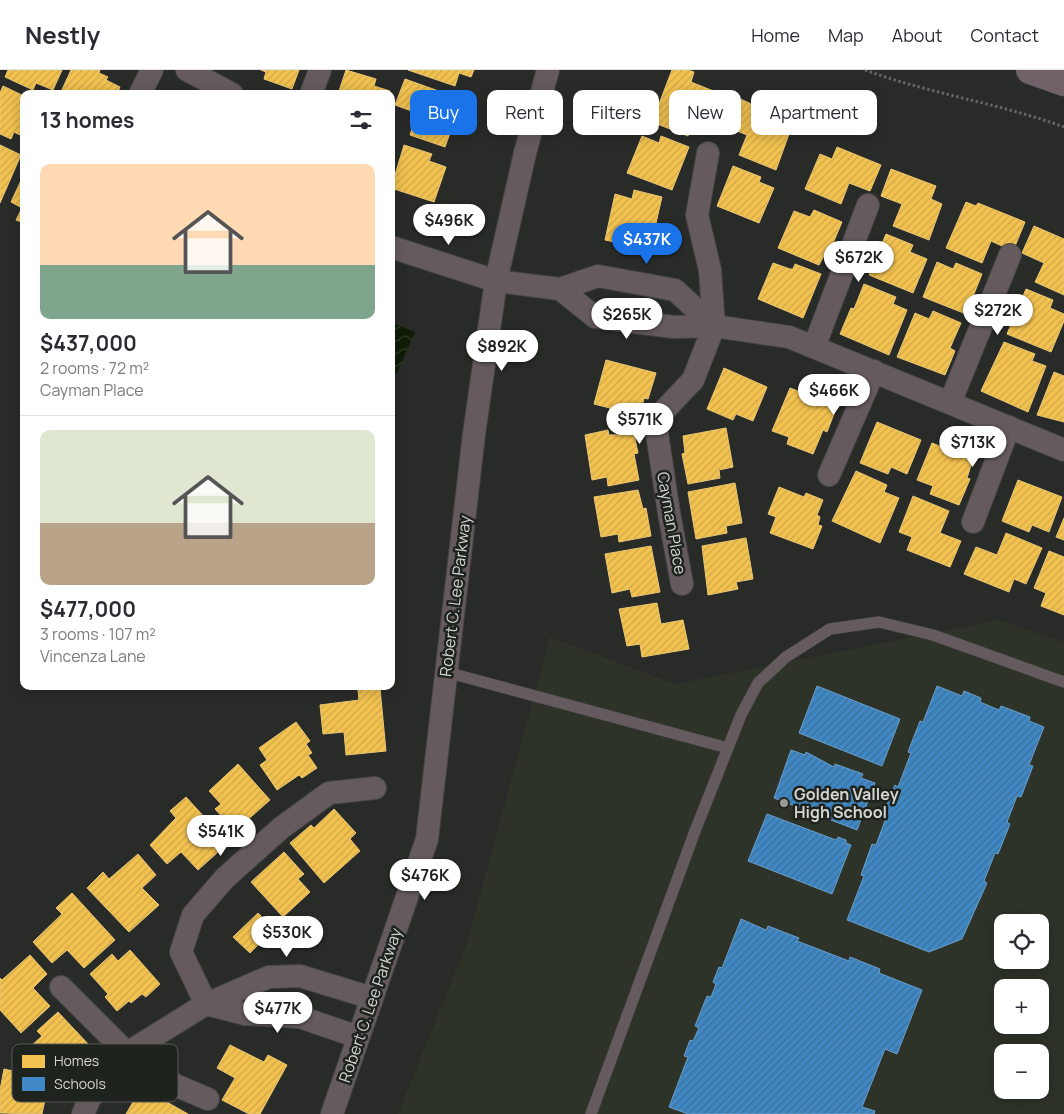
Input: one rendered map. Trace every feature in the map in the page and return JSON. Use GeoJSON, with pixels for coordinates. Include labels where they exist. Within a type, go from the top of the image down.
{"type":"FeatureCollection","features":[{"type":"Feature","properties":{"kind":"main road"},"geometry":{"type":"LineString","coordinates":[[1030,70],[1064,82]]}},
{"type":"Feature","properties":{"kind":"street"},"geometry":{"type":"LineString","coordinates":[[142,90],[152,70]]}},
{"type":"Feature","properties":{"kind":"street"},"geometry":{"type":"LineString","coordinates":[[187,70],[224,90]]}},
{"type":"Feature","properties":{"kind":"street"},"geometry":{"type":"LineString","coordinates":[[312,90],[320,70]]}},
{"type":"Feature","properties":{"kind":"street","name":"Robert C. Lee Parkway"},"geometry":{"type":"LineString","coordinates":[[332,1114],[427,839],[474,434],[496,280],[525,154],[548,70]]}},
{"type":"Feature","properties":{"kind":"street","name":"Cayman Place"},"geometry":{"type":"LineString","coordinates":[[682,584],[669,513],[656,420],[693,380],[714,326],[710,270],[697,216],[708,153]]}},
{"type":"Feature","properties":{"kind":"street"},"geometry":{"type":"LineString","coordinates":[[814,347],[868,205]]}},
{"type":"Feature","properties":{"kind":"street"},"geometry":{"type":"LineString","coordinates":[[395,248],[496,280],[560,289],[598,276],[675,290],[714,326]]}},
{"type":"Feature","properties":{"kind":"street"},"geometry":{"type":"LineString","coordinates":[[950,403],[1010,255]]}},
{"type":"Feature","properties":{"kind":"street"},"geometry":{"type":"LineString","coordinates":[[560,289],[595,316],[674,327],[714,326],[789,337],[1064,450]]}},
{"type":"Feature","properties":{"kind":"street"},"geometry":{"type":"LineString","coordinates":[[829,475],[874,371]]}},
{"type":"Feature","properties":{"kind":"street"},"geometry":{"type":"LineString","coordinates":[[973,522],[1009,427]]}},
{"type":"Feature","properties":{"kind":"street"},"geometry":{"type":"LineString","coordinates":[[358,1037],[300,1017],[245,1014],[206,1004],[181,952],[193,915],[225,878],[281,828],[329,793],[375,788]]}},
{"type":"Feature","properties":{"kind":"street"},"geometry":{"type":"LineString","coordinates":[[142,1044],[206,1004],[269,977],[300,976],[372,998]]}},
{"type":"Feature","properties":{"kind":"street"},"geometry":{"type":"LineString","coordinates":[[61,987],[118,1044]]}},
{"type":"Feature","properties":{"kind":"street"},"geometry":{"type":"LineString","coordinates":[[178,1086],[208,1099]]}},
{"type":"Feature","properties":{"kind":"street"},"geometry":{"type":"LineString","coordinates":[[83,1114],[88,1102]]}},
{"type":"Feature","properties":{"kind":"lane"},"geometry":{"type":"LineString","coordinates":[[591,1114],[741,715],[758,683],[786,657],[830,629],[879,622],[933,634],[1064,682]]}},
{"type":"Feature","properties":{"kind":"lane"},"geometry":{"type":"LineString","coordinates":[[446,672],[728,748]]}},
{"type":"Feature","properties":{"kind":"path"},"geometry":{"type":"LineString","coordinates":[[865,70],[922,90],[1022,113],[1064,127]]}},
{"type":"Feature","properties":{"kind":"shaded area","name":"Golden Valley High School"},"geometry":{"type":"Polygon","coordinates":[[[999,620],[1064,642],[1064,1114],[398,1114],[467,943],[550,637],[675,684],[999,620]]]}},
{"type":"Feature","properties":{"kind":"water"},"geometry":{"type":"Polygon","coordinates":[[[395,324],[415,332],[395,375],[395,324]]]}},
{"type":"Feature","properties":{"kind":"building: Homes"},"geometry":{"type":"Polygon","coordinates":[[[8,70],[62,70],[53,90],[36,83],[33,90],[5,77],[8,70]]]}},
{"type":"Feature","properties":{"kind":"building: Homes"},"geometry":{"type":"Polygon","coordinates":[[[71,70],[100,70],[99,73],[108,77],[106,80],[120,87],[119,90],[62,90],[71,70]]]}},
{"type":"Feature","properties":{"kind":"building: Homes"},"geometry":{"type":"Polygon","coordinates":[[[261,70],[299,70],[292,89],[264,79],[266,72],[261,70]]]}},
{"type":"Feature","properties":{"kind":"building: Homes"},"geometry":{"type":"Polygon","coordinates":[[[346,70],[376,79],[374,86],[387,90],[339,90],[346,70]]]}},
{"type":"Feature","properties":{"kind":"building: Homes"},"geometry":{"type":"Polygon","coordinates":[[[408,70],[474,70],[471,77],[459,73],[455,86],[408,70]]]}},
{"type":"Feature","properties":{"kind":"building: Homes"},"geometry":{"type":"Polygon","coordinates":[[[672,70],[694,72],[691,82],[711,90],[669,90],[669,129],[659,125],[659,104],[672,70]]]}},
{"type":"Feature","properties":{"kind":"building: Homes"},"geometry":{"type":"Polygon","coordinates":[[[405,79],[436,90],[410,90],[410,110],[395,105],[405,79]]]}},
{"type":"Feature","properties":{"kind":"building: Homes"},"geometry":{"type":"Polygon","coordinates":[[[3,86],[20,94],[20,135],[14,132],[11,139],[0,134],[0,93],[3,86]]]}},
{"type":"Feature","properties":{"kind":"building: Homes"},"geometry":{"type":"Polygon","coordinates":[[[741,99],[751,104],[751,135],[789,135],[776,170],[739,155],[747,135],[741,133],[741,99]]]}},
{"type":"Feature","properties":{"kind":"building: Homes"},"geometry":{"type":"Polygon","coordinates":[[[410,135],[449,135],[445,147],[410,135]]]}},
{"type":"Feature","properties":{"kind":"building: Homes"},"geometry":{"type":"Polygon","coordinates":[[[642,136],[659,143],[661,136],[689,147],[672,190],[627,173],[642,136]]]}},
{"type":"Feature","properties":{"kind":"building: Homes"},"geometry":{"type":"Polygon","coordinates":[[[0,145],[20,155],[20,157],[0,203],[0,145]]]}},
{"type":"Feature","properties":{"kind":"building: Homes"},"geometry":{"type":"Polygon","coordinates":[[[404,145],[432,154],[429,161],[446,167],[434,202],[395,189],[395,175],[404,145]]]}},
{"type":"Feature","properties":{"kind":"building: Homes"},"geometry":{"type":"Polygon","coordinates":[[[837,147],[881,165],[870,191],[849,183],[841,204],[805,189],[820,154],[832,159],[837,147]]]}},
{"type":"Feature","properties":{"kind":"building: Homes"},"geometry":{"type":"Polygon","coordinates":[[[733,166],[761,177],[759,182],[774,188],[759,223],[717,206],[733,166]]]}},
{"type":"Feature","properties":{"kind":"building: Homes"},"geometry":{"type":"Polygon","coordinates":[[[891,169],[936,186],[931,199],[942,204],[929,240],[893,226],[902,204],[881,196],[891,169]]]}},
{"type":"Feature","properties":{"kind":"building: Homes"},"geometry":{"type":"Polygon","coordinates":[[[20,183],[20,207],[11,202],[20,183]]]}},
{"type":"Feature","properties":{"kind":"building: Homes"},"geometry":{"type":"Polygon","coordinates":[[[634,190],[662,197],[656,223],[660,224],[656,243],[639,239],[638,243],[625,240],[624,244],[605,240],[615,194],[632,199],[634,190]]]}},
{"type":"Feature","properties":{"kind":"building: Homes"},"geometry":{"type":"Polygon","coordinates":[[[966,202],[976,206],[978,203],[1025,222],[1013,251],[991,241],[982,263],[946,248],[966,202]]]}},
{"type":"Feature","properties":{"kind":"building: Homes"},"geometry":{"type":"Polygon","coordinates":[[[814,210],[842,222],[831,248],[827,250],[819,265],[778,248],[794,211],[810,217],[814,210]]]}},
{"type":"Feature","properties":{"kind":"building: Homes"},"geometry":{"type":"Polygon","coordinates":[[[20,212],[20,222],[16,220],[20,212]]]}},
{"type":"Feature","properties":{"kind":"building: Homes"},"geometry":{"type":"Polygon","coordinates":[[[1034,226],[1064,239],[1064,295],[1035,282],[1044,263],[1022,253],[1034,226]]]}},
{"type":"Feature","properties":{"kind":"building: Homes"},"geometry":{"type":"Polygon","coordinates":[[[886,234],[913,245],[910,252],[927,259],[913,293],[869,275],[886,234]]]}},
{"type":"Feature","properties":{"kind":"building: Homes"},"geometry":{"type":"Polygon","coordinates":[[[937,262],[953,269],[956,263],[982,274],[966,314],[923,297],[937,262]]]}},
{"type":"Feature","properties":{"kind":"building: Homes"},"geometry":{"type":"Polygon","coordinates":[[[773,263],[790,269],[793,269],[795,264],[821,274],[803,318],[758,299],[773,263]]]}},
{"type":"Feature","properties":{"kind":"building: Homes"},"geometry":{"type":"Polygon","coordinates":[[[864,284],[896,297],[893,304],[907,310],[889,355],[840,334],[851,308],[854,309],[864,284]]]}},
{"type":"Feature","properties":{"kind":"building: Homes"},"geometry":{"type":"Polygon","coordinates":[[[1026,289],[1053,300],[1050,308],[1064,314],[1064,321],[1051,352],[1007,334],[1026,289]]]}},
{"type":"Feature","properties":{"kind":"building: Homes"},"geometry":{"type":"Polygon","coordinates":[[[933,311],[961,323],[950,348],[955,351],[945,375],[897,357],[915,313],[929,319],[933,311]]]}},
{"type":"Feature","properties":{"kind":"building: Homes"},"geometry":{"type":"Polygon","coordinates":[[[1004,342],[1035,354],[1032,361],[1046,366],[1028,412],[981,391],[1004,342]]]}},
{"type":"Feature","properties":{"kind":"building: Homes"},"geometry":{"type":"Polygon","coordinates":[[[606,360],[656,373],[648,399],[644,398],[638,424],[608,416],[610,408],[594,404],[606,360]]]}},
{"type":"Feature","properties":{"kind":"building: Homes"},"geometry":{"type":"Polygon","coordinates":[[[724,368],[767,387],[753,421],[736,414],[733,420],[707,409],[724,368]]]}},
{"type":"Feature","properties":{"kind":"building: Homes"},"geometry":{"type":"Polygon","coordinates":[[[1054,372],[1064,376],[1064,422],[1037,415],[1054,372]]]}},
{"type":"Feature","properties":{"kind":"building: Homes"},"geometry":{"type":"Polygon","coordinates":[[[790,388],[837,406],[827,432],[823,430],[813,454],[787,444],[789,437],[772,431],[790,388]]]}},
{"type":"Feature","properties":{"kind":"building: Homes"},"geometry":{"type":"Polygon","coordinates":[[[877,422],[921,440],[907,474],[891,467],[888,474],[860,463],[877,422]]]}},
{"type":"Feature","properties":{"kind":"building: Homes"},"geometry":{"type":"Polygon","coordinates":[[[726,428],[733,467],[719,470],[720,478],[688,484],[682,454],[685,453],[683,436],[726,428]]]}},
{"type":"Feature","properties":{"kind":"building: Homes"},"geometry":{"type":"Polygon","coordinates":[[[608,430],[609,435],[634,434],[638,453],[634,454],[639,480],[608,486],[607,477],[592,480],[585,435],[608,430]]]}},
{"type":"Feature","properties":{"kind":"building: Homes"},"geometry":{"type":"Polygon","coordinates":[[[932,443],[973,459],[967,478],[970,479],[959,505],[930,494],[933,486],[917,480],[932,443]]]}},
{"type":"Feature","properties":{"kind":"building: Homes"},"geometry":{"type":"Polygon","coordinates":[[[856,471],[887,485],[884,492],[899,498],[880,543],[832,521],[856,471]]]}},
{"type":"Feature","properties":{"kind":"building: Homes"},"geometry":{"type":"Polygon","coordinates":[[[1018,480],[1062,497],[1049,532],[1032,525],[1029,532],[1002,521],[1018,480]]]}},
{"type":"Feature","properties":{"kind":"building: Homes"},"geometry":{"type":"Polygon","coordinates":[[[735,483],[742,523],[726,526],[727,533],[696,539],[688,492],[735,483]]]}},
{"type":"Feature","properties":{"kind":"building: Homes"},"geometry":{"type":"Polygon","coordinates":[[[779,487],[804,497],[806,493],[823,500],[817,515],[820,517],[818,525],[822,526],[813,549],[770,533],[776,517],[768,514],[779,487]]]}},
{"type":"Feature","properties":{"kind":"building: Homes"},"geometry":{"type":"Polygon","coordinates":[[[638,490],[643,509],[646,508],[651,536],[619,542],[618,534],[601,537],[594,497],[638,490]]]}},
{"type":"Feature","properties":{"kind":"building: Homes"},"geometry":{"type":"Polygon","coordinates":[[[913,496],[949,511],[940,533],[961,541],[950,567],[907,550],[912,537],[899,532],[913,496]]]}},
{"type":"Feature","properties":{"kind":"building: Homes"},"geometry":{"type":"Polygon","coordinates":[[[1064,518],[1064,540],[1056,537],[1064,518]]]}},
{"type":"Feature","properties":{"kind":"building: Homes"},"geometry":{"type":"Polygon","coordinates":[[[1006,533],[1042,548],[1026,584],[1014,579],[1009,592],[964,574],[976,547],[997,555],[1006,533]]]}},
{"type":"Feature","properties":{"kind":"building: Homes"},"geometry":{"type":"Polygon","coordinates":[[[746,538],[753,579],[736,582],[738,589],[708,595],[702,546],[746,538]]]}},
{"type":"Feature","properties":{"kind":"building: Homes"},"geometry":{"type":"Polygon","coordinates":[[[651,546],[660,592],[632,597],[630,589],[612,593],[605,554],[651,546]]]}},
{"type":"Feature","properties":{"kind":"building: Homes"},"geometry":{"type":"Polygon","coordinates":[[[1049,551],[1064,557],[1064,615],[1041,606],[1046,593],[1034,588],[1049,551]]]}},
{"type":"Feature","properties":{"kind":"building: Homes"},"geometry":{"type":"Polygon","coordinates":[[[657,603],[661,624],[683,620],[689,649],[642,657],[640,644],[627,646],[619,609],[657,603]]]}},
{"type":"Feature","properties":{"kind":"building: Homes"},"geometry":{"type":"Polygon","coordinates":[[[358,690],[380,690],[386,751],[346,755],[344,732],[323,734],[320,705],[359,700],[358,690]]]}},
{"type":"Feature","properties":{"kind":"building: Homes"},"geometry":{"type":"Polygon","coordinates":[[[296,722],[310,741],[306,744],[312,753],[308,755],[317,768],[302,778],[299,775],[277,790],[260,765],[267,760],[259,748],[296,722]]]}},
{"type":"Feature","properties":{"kind":"building: Homes"},"geometry":{"type":"Polygon","coordinates":[[[238,764],[270,800],[235,831],[215,809],[221,804],[209,791],[238,764]]]}},
{"type":"Feature","properties":{"kind":"building: Homes"},"geometry":{"type":"Polygon","coordinates":[[[186,797],[228,843],[198,870],[181,852],[167,864],[150,845],[176,818],[170,811],[186,797]]]}},
{"type":"Feature","properties":{"kind":"building: Homes"},"geometry":{"type":"Polygon","coordinates":[[[334,809],[356,833],[350,839],[360,851],[324,883],[290,843],[311,825],[314,828],[334,809]]]}},
{"type":"Feature","properties":{"kind":"building: Homes"},"geometry":{"type":"Polygon","coordinates":[[[284,852],[304,874],[298,879],[310,892],[283,917],[251,882],[284,852]]]}},
{"type":"Feature","properties":{"kind":"building: Homes"},"geometry":{"type":"Polygon","coordinates":[[[138,854],[156,875],[142,888],[159,905],[129,932],[87,888],[103,872],[109,879],[138,854]]]}},
{"type":"Feature","properties":{"kind":"building: Homes"},"geometry":{"type":"Polygon","coordinates":[[[72,893],[115,940],[84,968],[67,950],[52,963],[33,942],[62,914],[56,908],[72,893]]]}},
{"type":"Feature","properties":{"kind":"building: Homes"},"geometry":{"type":"Polygon","coordinates":[[[258,913],[274,929],[250,953],[233,937],[258,913]]]}},
{"type":"Feature","properties":{"kind":"building: Homes"},"geometry":{"type":"Polygon","coordinates":[[[130,950],[160,984],[146,997],[142,994],[131,1003],[129,1001],[117,1011],[105,997],[108,994],[90,974],[112,954],[118,961],[130,950]]]}},
{"type":"Feature","properties":{"kind":"building: Homes"},"geometry":{"type":"Polygon","coordinates":[[[30,955],[47,974],[33,988],[50,1006],[21,1033],[0,1010],[0,978],[2,980],[30,955]]]}},
{"type":"Feature","properties":{"kind":"building: Homes"},"geometry":{"type":"Polygon","coordinates":[[[58,1012],[88,1044],[33,1044],[42,1036],[37,1031],[58,1012]]]}},
{"type":"Feature","properties":{"kind":"building: Homes"},"geometry":{"type":"Polygon","coordinates":[[[230,1045],[264,1062],[268,1055],[287,1065],[260,1114],[249,1114],[222,1100],[235,1078],[217,1068],[230,1045]]]}},
{"type":"Feature","properties":{"kind":"building: Homes"},"geometry":{"type":"Polygon","coordinates":[[[4,1069],[12,1071],[12,1102],[44,1102],[42,1114],[0,1113],[0,1090],[4,1069]]]}},
{"type":"Feature","properties":{"kind":"building: Homes"},"geometry":{"type":"Polygon","coordinates":[[[133,1102],[167,1102],[188,1114],[126,1114],[133,1102]]]}},
{"type":"Feature","properties":{"kind":"building: Schools"},"geometry":{"type":"Polygon","coordinates":[[[817,686],[900,719],[882,766],[799,733],[817,686]]]}},
{"type":"Feature","properties":{"kind":"building: Schools"},"geometry":{"type":"Polygon","coordinates":[[[937,686],[962,696],[964,691],[981,698],[980,702],[999,710],[1001,706],[1030,717],[1029,721],[1044,727],[1029,765],[1033,766],[1021,797],[1017,796],[1007,822],[1010,824],[998,854],[995,853],[984,881],[987,883],[962,939],[929,952],[847,920],[864,876],[861,875],[872,844],[876,845],[886,818],[882,817],[895,785],[898,787],[911,753],[908,752],[920,721],[923,722],[937,686]]]}},
{"type":"Feature","properties":{"kind":"building: Schools"},"geometry":{"type":"Polygon","coordinates":[[[791,750],[805,755],[806,752],[834,767],[835,764],[863,774],[861,778],[875,783],[857,830],[774,798],[791,750]]]}},
{"type":"Feature","properties":{"kind":"building: Schools"},"geometry":{"type":"Polygon","coordinates":[[[767,814],[836,840],[838,837],[846,840],[846,843],[851,845],[832,894],[748,861],[767,814]]]}},
{"type":"Feature","properties":{"kind":"building: Schools"},"geometry":{"type":"Polygon","coordinates":[[[741,919],[766,930],[768,926],[799,938],[797,941],[849,961],[850,957],[880,969],[879,973],[922,990],[897,1054],[885,1049],[862,1107],[875,1111],[874,1114],[688,1114],[669,1107],[688,1057],[684,1056],[690,1040],[693,1041],[699,1028],[695,1026],[707,996],[711,997],[716,984],[713,982],[719,967],[722,968],[741,919]]]}},
{"type":"Feature","properties":{"kind":"place","name":"Golden Valley High School"},"geometry":{"type":"Point","coordinates":[784,803]}}]}
